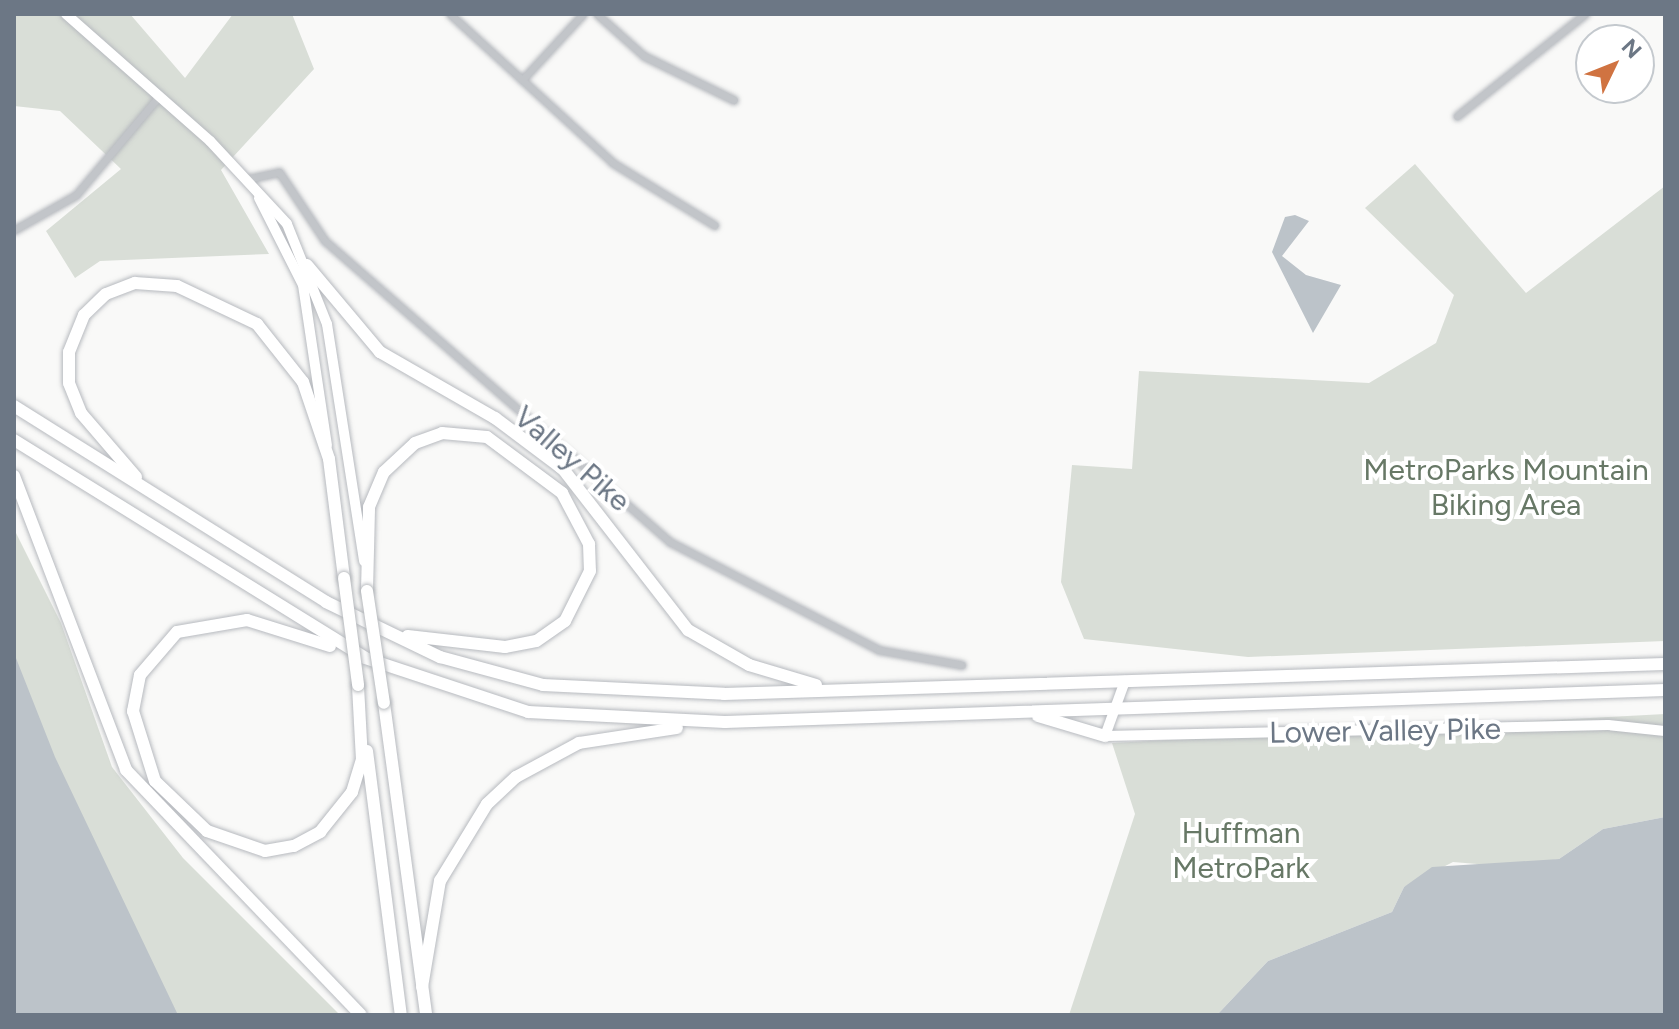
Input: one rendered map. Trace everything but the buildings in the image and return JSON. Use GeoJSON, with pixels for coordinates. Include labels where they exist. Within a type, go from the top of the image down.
{"type":"FeatureCollection","features":[{"type":"Feature","properties":{"kind":"highway"},"geometry":{"type":"LineString","coordinates":[[307,265],[380,352],[495,418],[563,469],[688,630],[749,665],[843,689]]}},
{"type":"Feature","properties":{"kind":"highway"},"geometry":{"type":"LineString","coordinates":[[161,501],[92,432],[69,383],[77,326],[120,287],[177,286],[257,324],[303,382],[329,459],[401,1015]]}},
{"type":"Feature","properties":{"kind":"highway"},"geometry":{"type":"LineString","coordinates":[[14,406],[161,501],[357,617],[440,657],[543,685],[724,694],[1665,664]]}},
{"type":"Feature","properties":{"kind":"highway"},"geometry":{"type":"LineString","coordinates":[[357,617],[442,644],[536,641],[565,621],[581,597],[589,544],[562,493],[518,455],[487,437],[442,433],[404,450],[377,486],[366,521],[367,591],[384,703],[426,1015]]}},
{"type":"Feature","properties":{"kind":"highway"},"geometry":{"type":"LineString","coordinates":[[14,440],[365,658]]}},
{"type":"Feature","properties":{"kind":"highway"},"geometry":{"type":"LineString","coordinates":[[14,476],[126,770],[361,1015]]}},
{"type":"Feature","properties":{"kind":"highway"},"geometry":{"type":"LineString","coordinates":[[358,685],[362,760],[352,792],[320,832],[294,846],[265,851],[207,831],[155,781],[140,747],[133,711],[140,675],[177,632],[247,620],[528,712],[725,722],[1665,690]]}},
{"type":"Feature","properties":{"kind":"highway"},"geometry":{"type":"LineString","coordinates":[[1019,711],[1105,736]]}},
{"type":"Feature","properties":{"kind":"highway"},"geometry":{"type":"LineString","coordinates":[[422,987],[440,881],[460,838],[516,777],[579,743],[725,722]]}},
{"type":"Feature","properties":{"kind":"street"},"geometry":{"type":"LineString","coordinates":[[66,14],[247,179],[287,224],[307,265],[342,399],[367,591]]}},
{"type":"Feature","properties":{"kind":"street"},"geometry":{"type":"LineString","coordinates":[[450,14],[613,163],[714,225]]}},
{"type":"Feature","properties":{"kind":"street"},"geometry":{"type":"LineString","coordinates":[[522,80],[583,14]]}},
{"type":"Feature","properties":{"kind":"street"},"geometry":{"type":"LineString","coordinates":[[597,14],[644,56],[734,100]]}},
{"type":"Feature","properties":{"kind":"street"},"geometry":{"type":"LineString","coordinates":[[1457,116],[1585,14]]}},
{"type":"Feature","properties":{"kind":"street"},"geometry":{"type":"LineString","coordinates":[[14,230],[76,195],[159,96]]}},
{"type":"Feature","properties":{"kind":"street","name":"Valley Pike"},"geometry":{"type":"LineString","coordinates":[[247,179],[279,172],[325,241],[670,542],[879,650],[962,665]]}},
{"type":"Feature","properties":{"kind":"street"},"geometry":{"type":"LineString","coordinates":[[247,179],[303,285],[317,341],[329,459]]}},
{"type":"Feature","properties":{"kind":"street"},"geometry":{"type":"LineString","coordinates":[[1105,736],[1125,681]]}},
{"type":"Feature","properties":{"kind":"street","name":"Lower Valley Pike"},"geometry":{"type":"LineString","coordinates":[[1105,736],[1608,725],[1665,731]]}},
{"type":"Feature","properties":{"kind":"green space"},"geometry":{"type":"Polygon","coordinates":[[[14,14],[130,14],[185,78],[233,14],[292,14],[314,69],[221,170],[269,254],[100,261],[75,278],[46,231],[121,169],[60,111],[14,106],[14,14]]]}},
{"type":"Feature","properties":{"kind":"green space","name":"MetroParks Mountain Biking Area"},"geometry":{"type":"Polygon","coordinates":[[[1415,164],[1526,293],[1665,186],[1665,641],[1248,657],[1084,639],[1061,582],[1072,465],[1132,469],[1139,371],[1369,383],[1436,343],[1454,295],[1365,208],[1415,164]]]}},
{"type":"Feature","properties":{"kind":"green space"},"geometry":{"type":"Polygon","coordinates":[[[14,529],[61,623],[112,767],[183,858],[340,1015],[14,1015],[14,529]]]}},
{"type":"Feature","properties":{"kind":"green space","name":"Huffman MetroPark"},"geometry":{"type":"Polygon","coordinates":[[[1665,714],[1665,817],[1603,829],[1559,859],[1513,867],[1453,862],[1404,887],[1392,912],[1268,961],[1217,1015],[1069,1015],[1135,814],[1112,743],[1665,714]]]}},
{"type":"Feature","properties":{"kind":"shaded area"},"geometry":{"type":"Polygon","coordinates":[[[1295,215],[1309,221],[1282,256],[1306,275],[1341,285],[1313,333],[1272,252],[1285,217],[1295,215]]]}},
{"type":"Feature","properties":{"kind":"shaded area"},"geometry":{"type":"Polygon","coordinates":[[[14,653],[55,757],[178,1015],[14,1015],[14,653]]]}},
{"type":"Feature","properties":{"kind":"shaded area"},"geometry":{"type":"Polygon","coordinates":[[[1665,817],[1665,1015],[1217,1015],[1268,961],[1392,912],[1404,887],[1432,867],[1559,859],[1603,829],[1665,817]]]}}]}
